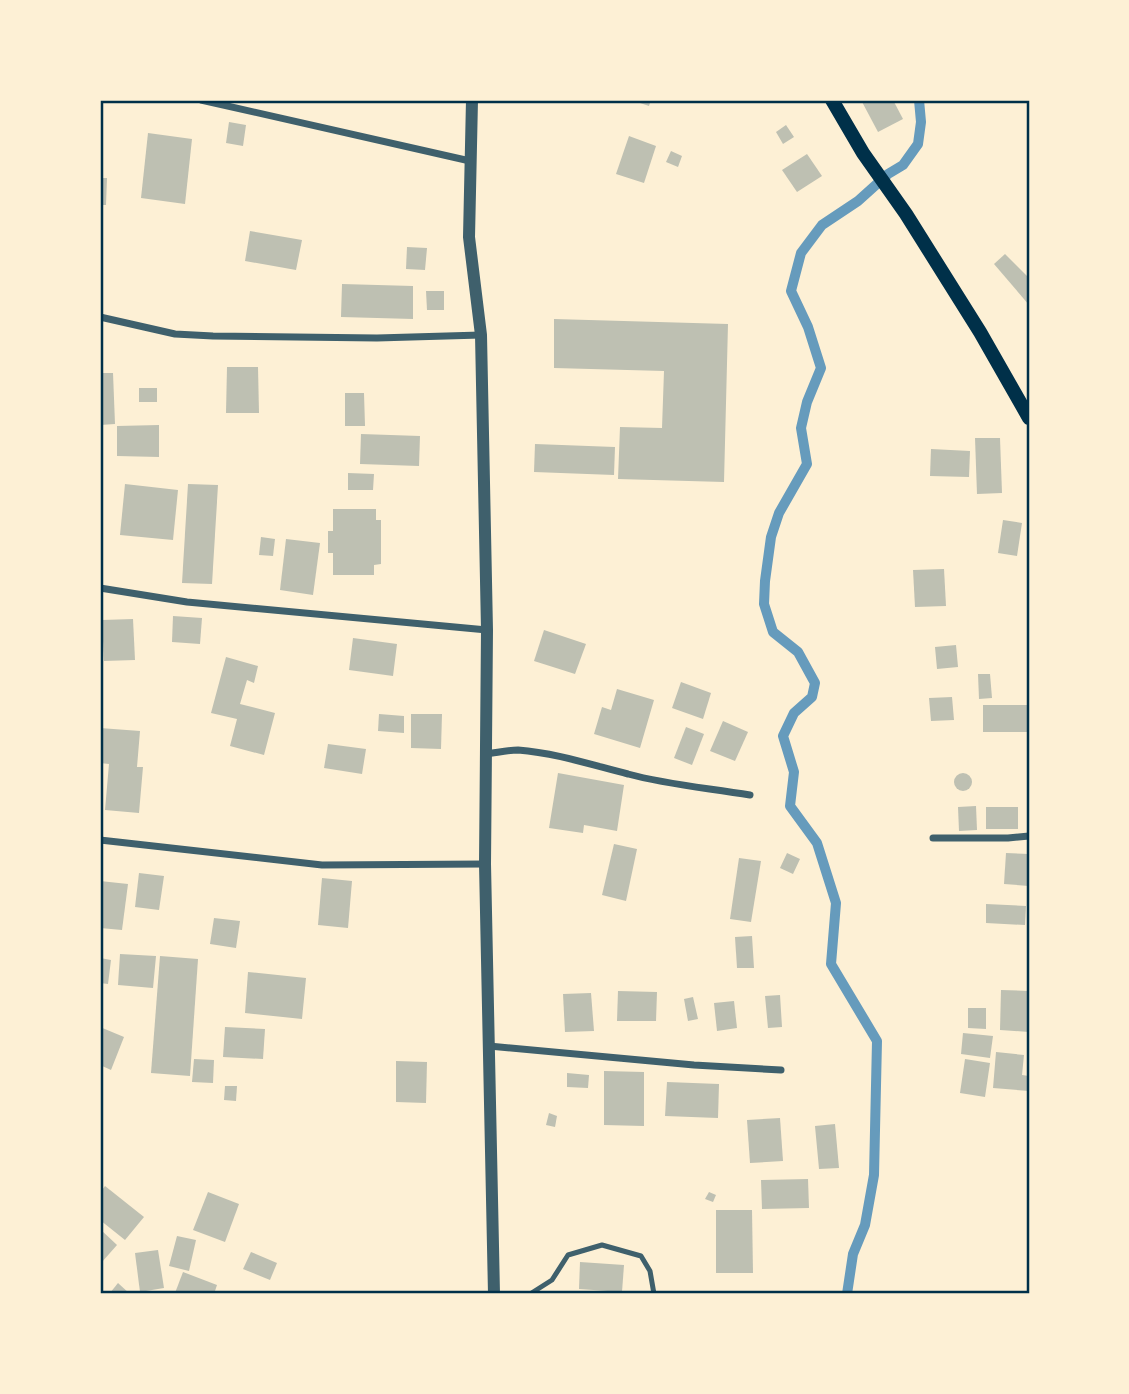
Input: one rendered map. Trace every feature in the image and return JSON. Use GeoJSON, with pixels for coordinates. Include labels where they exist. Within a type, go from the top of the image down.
{"type":"FeatureCollection","features":[{"type":"Feature","properties":{"kind":"main road"},"geometry":{"type":"LineString","coordinates":[[832,100],[863,153],[906,214],[980,332],[1029,418]]}},
{"type":"Feature","properties":{"kind":"street"},"geometry":{"type":"LineString","coordinates":[[201,100],[470,161]]}},
{"type":"Feature","properties":{"kind":"street"},"geometry":{"type":"LineString","coordinates":[[472,100],[469,237],[481,335],[486,630],[485,864],[494,1294]]}},
{"type":"Feature","properties":{"kind":"street"},"geometry":{"type":"LineString","coordinates":[[100,317],[175,334],[214,336],[377,338],[481,335]]}},
{"type":"Feature","properties":{"kind":"street"},"geometry":{"type":"LineString","coordinates":[[100,588],[187,602],[486,630]]}},
{"type":"Feature","properties":{"kind":"street"},"geometry":{"type":"LineString","coordinates":[[485,755],[516,750],[538,753],[592,763],[665,782],[750,795]]}},
{"type":"Feature","properties":{"kind":"street"},"geometry":{"type":"LineString","coordinates":[[933,838],[1008,838],[1029,835]]}},
{"type":"Feature","properties":{"kind":"street"},"geometry":{"type":"LineString","coordinates":[[100,840],[322,864],[485,864]]}},
{"type":"Feature","properties":{"kind":"street"},"geometry":{"type":"LineString","coordinates":[[489,1046],[694,1065],[781,1070]]}},
{"type":"Feature","properties":{"kind":"lane"},"geometry":{"type":"LineString","coordinates":[[530,1294],[552,1280],[568,1255],[602,1245],[641,1256],[650,1270],[654,1294]]}},
{"type":"Feature","properties":{"kind":"building"},"geometry":{"type":"Polygon","coordinates":[[[631,100],[651,100],[649,106],[631,100]]]}},
{"type":"Feature","properties":{"kind":"building"},"geometry":{"type":"Polygon","coordinates":[[[861,100],[893,100],[903,119],[878,132],[861,100]]]}},
{"type":"Feature","properties":{"kind":"building"},"geometry":{"type":"Polygon","coordinates":[[[229,122],[246,125],[243,146],[226,143],[229,122]]]}},
{"type":"Feature","properties":{"kind":"building"},"geometry":{"type":"Polygon","coordinates":[[[786,125],[794,137],[783,144],[776,132],[786,125]]]}},
{"type":"Feature","properties":{"kind":"building"},"geometry":{"type":"Polygon","coordinates":[[[148,133],[192,139],[185,204],[141,198],[148,133]]]}},
{"type":"Feature","properties":{"kind":"building"},"geometry":{"type":"Polygon","coordinates":[[[629,136],[656,146],[644,183],[616,174],[629,136]]]}},
{"type":"Feature","properties":{"kind":"building"},"geometry":{"type":"Polygon","coordinates":[[[671,151],[682,156],[678,167],[666,162],[671,151]]]}},
{"type":"Feature","properties":{"kind":"building"},"geometry":{"type":"Polygon","coordinates":[[[807,154],[822,176],[797,192],[782,170],[807,154]]]}},
{"type":"Feature","properties":{"kind":"building"},"geometry":{"type":"Polygon","coordinates":[[[100,178],[107,178],[106,205],[100,205],[100,178]]]}},
{"type":"Feature","properties":{"kind":"building"},"geometry":{"type":"Polygon","coordinates":[[[250,231],[302,240],[296,270],[245,261],[250,231]]]}},
{"type":"Feature","properties":{"kind":"building"},"geometry":{"type":"Polygon","coordinates":[[[407,247],[427,248],[425,270],[406,269],[407,247]]]}},
{"type":"Feature","properties":{"kind":"building"},"geometry":{"type":"Polygon","coordinates":[[[1005,254],[1029,278],[1029,305],[994,264],[1005,254]]]}},
{"type":"Feature","properties":{"kind":"building"},"geometry":{"type":"Polygon","coordinates":[[[342,284],[413,286],[413,319],[341,317],[342,284]]]}},
{"type":"Feature","properties":{"kind":"building"},"geometry":{"type":"Polygon","coordinates":[[[426,291],[444,291],[444,310],[427,310],[426,291]]]}},
{"type":"Feature","properties":{"kind":"building"},"geometry":{"type":"Polygon","coordinates":[[[554,319],[728,324],[724,482],[618,479],[620,427],[662,428],[664,371],[554,368],[554,319]]]}},
{"type":"Feature","properties":{"kind":"building"},"geometry":{"type":"Polygon","coordinates":[[[227,367],[258,367],[259,413],[226,413],[227,367]]]}},
{"type":"Feature","properties":{"kind":"building"},"geometry":{"type":"Polygon","coordinates":[[[100,373],[113,373],[115,424],[100,425],[100,373]]]}},
{"type":"Feature","properties":{"kind":"building"},"geometry":{"type":"Polygon","coordinates":[[[139,388],[157,388],[157,402],[139,402],[139,388]]]}},
{"type":"Feature","properties":{"kind":"building"},"geometry":{"type":"Polygon","coordinates":[[[345,393],[364,393],[365,426],[345,426],[345,393]]]}},
{"type":"Feature","properties":{"kind":"building"},"geometry":{"type":"Polygon","coordinates":[[[159,425],[159,457],[117,456],[117,426],[159,425]]]}},
{"type":"Feature","properties":{"kind":"building"},"geometry":{"type":"Polygon","coordinates":[[[361,434],[420,436],[419,466],[360,464],[361,434]]]}},
{"type":"Feature","properties":{"kind":"building"},"geometry":{"type":"Polygon","coordinates":[[[975,438],[1000,438],[1002,493],[977,494],[975,438]]]}},
{"type":"Feature","properties":{"kind":"building"},"geometry":{"type":"Polygon","coordinates":[[[535,444],[615,447],[614,475],[534,472],[535,444]]]}},
{"type":"Feature","properties":{"kind":"building"},"geometry":{"type":"Polygon","coordinates":[[[931,449],[970,451],[969,477],[930,476],[931,449]]]}},
{"type":"Feature","properties":{"kind":"building"},"geometry":{"type":"Polygon","coordinates":[[[348,473],[374,474],[373,490],[348,490],[348,473]]]}},
{"type":"Feature","properties":{"kind":"building"},"geometry":{"type":"Polygon","coordinates":[[[125,484],[178,490],[173,540],[120,535],[125,484]]]}},
{"type":"Feature","properties":{"kind":"building"},"geometry":{"type":"Polygon","coordinates":[[[188,484],[218,485],[212,584],[182,583],[188,484]]]}},
{"type":"Feature","properties":{"kind":"building"},"geometry":{"type":"Polygon","coordinates":[[[333,509],[376,509],[376,520],[381,520],[381,564],[374,565],[374,575],[333,575],[333,553],[328,553],[328,531],[333,531],[333,509]]]}},
{"type":"Feature","properties":{"kind":"building"},"geometry":{"type":"Polygon","coordinates":[[[1003,520],[1022,523],[1017,556],[998,553],[1003,520]]]}},
{"type":"Feature","properties":{"kind":"building"},"geometry":{"type":"Polygon","coordinates":[[[261,537],[275,539],[273,556],[259,555],[261,537]]]}},
{"type":"Feature","properties":{"kind":"building"},"geometry":{"type":"Polygon","coordinates":[[[286,539],[320,543],[313,595],[280,590],[286,539]]]}},
{"type":"Feature","properties":{"kind":"building"},"geometry":{"type":"Polygon","coordinates":[[[944,569],[946,606],[915,607],[913,570],[944,569]]]}},
{"type":"Feature","properties":{"kind":"building"},"geometry":{"type":"Polygon","coordinates":[[[173,616],[202,618],[200,644],[172,642],[173,616]]]}},
{"type":"Feature","properties":{"kind":"building"},"geometry":{"type":"Polygon","coordinates":[[[133,619],[135,660],[104,661],[102,620],[133,619]]]}},
{"type":"Feature","properties":{"kind":"building"},"geometry":{"type":"Polygon","coordinates":[[[544,630],[586,644],[575,674],[534,661],[544,630]]]}},
{"type":"Feature","properties":{"kind":"building"},"geometry":{"type":"Polygon","coordinates":[[[353,638],[397,644],[393,676],[349,670],[353,638]]]}},
{"type":"Feature","properties":{"kind":"building"},"geometry":{"type":"Polygon","coordinates":[[[956,645],[958,667],[937,669],[935,647],[956,645]]]}},
{"type":"Feature","properties":{"kind":"building"},"geometry":{"type":"Polygon","coordinates":[[[226,657],[258,666],[254,683],[247,680],[240,704],[275,713],[264,755],[230,746],[237,719],[211,713],[226,657]]]}},
{"type":"Feature","properties":{"kind":"building"},"geometry":{"type":"Polygon","coordinates":[[[978,674],[990,674],[992,698],[979,699],[978,674]]]}},
{"type":"Feature","properties":{"kind":"building"},"geometry":{"type":"Polygon","coordinates":[[[681,682],[711,693],[703,719],[672,708],[681,682]]]}},
{"type":"Feature","properties":{"kind":"building"},"geometry":{"type":"Polygon","coordinates":[[[617,689],[654,700],[640,748],[594,734],[602,707],[611,710],[617,689]]]}},
{"type":"Feature","properties":{"kind":"building"},"geometry":{"type":"Polygon","coordinates":[[[952,697],[954,720],[931,721],[929,698],[952,697]]]}},
{"type":"Feature","properties":{"kind":"building"},"geometry":{"type":"Polygon","coordinates":[[[983,705],[1029,705],[1029,732],[983,732],[983,705]]]}},
{"type":"Feature","properties":{"kind":"building"},"geometry":{"type":"Polygon","coordinates":[[[379,714],[404,716],[404,733],[378,731],[379,714]]]}},
{"type":"Feature","properties":{"kind":"building"},"geometry":{"type":"Polygon","coordinates":[[[411,714],[442,714],[441,749],[411,748],[411,714]]]}},
{"type":"Feature","properties":{"kind":"building"},"geometry":{"type":"Polygon","coordinates":[[[723,721],[748,732],[735,761],[710,751],[723,721]]]}},
{"type":"Feature","properties":{"kind":"building"},"geometry":{"type":"Polygon","coordinates":[[[686,727],[704,734],[692,765],[674,758],[686,727]]]}},
{"type":"Feature","properties":{"kind":"building"},"geometry":{"type":"Polygon","coordinates":[[[100,728],[140,731],[137,767],[143,767],[139,813],[105,810],[109,764],[100,763],[100,728]]]}},
{"type":"Feature","properties":{"kind":"building"},"geometry":{"type":"Polygon","coordinates":[[[328,744],[366,749],[362,774],[324,768],[328,744]]]}},
{"type":"Feature","properties":{"kind":"building"},"geometry":{"type":"Polygon","coordinates":[[[558,773],[624,785],[617,831],[584,825],[583,833],[549,828],[558,773]]]}},
{"type":"Feature","properties":{"kind":"building"},"geometry":{"type":"Polygon","coordinates":[[[963,773],[969,776],[972,782],[969,788],[963,791],[957,788],[954,782],[957,776],[963,773]]]}},
{"type":"Feature","properties":{"kind":"building"},"geometry":{"type":"Polygon","coordinates":[[[976,806],[977,830],[959,831],[958,807],[976,806]]]}},
{"type":"Feature","properties":{"kind":"building"},"geometry":{"type":"Polygon","coordinates":[[[986,807],[1018,807],[1018,829],[986,829],[986,807]]]}},
{"type":"Feature","properties":{"kind":"building"},"geometry":{"type":"Polygon","coordinates":[[[614,844],[637,849],[626,901],[602,895],[614,844]]]}},
{"type":"Feature","properties":{"kind":"building"},"geometry":{"type":"Polygon","coordinates":[[[787,853],[800,859],[793,874],[780,868],[787,853]]]}},
{"type":"Feature","properties":{"kind":"building"},"geometry":{"type":"Polygon","coordinates":[[[1006,853],[1029,854],[1029,886],[1004,884],[1006,853]]]}},
{"type":"Feature","properties":{"kind":"building"},"geometry":{"type":"Polygon","coordinates":[[[739,858],[761,861],[751,922],[730,919],[739,858]]]}},
{"type":"Feature","properties":{"kind":"building"},"geometry":{"type":"Polygon","coordinates":[[[139,873],[164,876],[159,910],[135,907],[139,873]]]}},
{"type":"Feature","properties":{"kind":"building"},"geometry":{"type":"Polygon","coordinates":[[[322,878],[352,881],[348,928],[318,925],[322,878]]]}},
{"type":"Feature","properties":{"kind":"building"},"geometry":{"type":"Polygon","coordinates":[[[100,881],[128,884],[122,930],[100,928],[100,881]]]}},
{"type":"Feature","properties":{"kind":"building"},"geometry":{"type":"Polygon","coordinates":[[[986,904],[1026,906],[1025,925],[986,923],[986,904]]]}},
{"type":"Feature","properties":{"kind":"building"},"geometry":{"type":"Polygon","coordinates":[[[214,918],[240,921],[236,948],[210,944],[214,918]]]}},
{"type":"Feature","properties":{"kind":"building"},"geometry":{"type":"Polygon","coordinates":[[[752,936],[754,968],[737,968],[735,937],[752,936]]]}},
{"type":"Feature","properties":{"kind":"building"},"geometry":{"type":"Polygon","coordinates":[[[120,954],[156,956],[153,988],[118,985],[120,954]]]}},
{"type":"Feature","properties":{"kind":"building"},"geometry":{"type":"Polygon","coordinates":[[[160,956],[198,959],[190,1076],[151,1073],[160,956]]]}},
{"type":"Feature","properties":{"kind":"building"},"geometry":{"type":"Polygon","coordinates":[[[100,958],[111,960],[108,984],[100,983],[100,958]]]}},
{"type":"Feature","properties":{"kind":"building"},"geometry":{"type":"Polygon","coordinates":[[[248,972],[306,978],[302,1019],[245,1013],[248,972]]]}},
{"type":"Feature","properties":{"kind":"building"},"geometry":{"type":"Polygon","coordinates":[[[1001,990],[1029,991],[1029,1032],[1000,1030],[1001,990]]]}},
{"type":"Feature","properties":{"kind":"building"},"geometry":{"type":"Polygon","coordinates":[[[618,991],[657,992],[656,1021],[617,1021],[618,991]]]}},
{"type":"Feature","properties":{"kind":"building"},"geometry":{"type":"Polygon","coordinates":[[[591,993],[594,1031],[565,1032],[563,994],[591,993]]]}},
{"type":"Feature","properties":{"kind":"building"},"geometry":{"type":"Polygon","coordinates":[[[780,995],[782,1027],[768,1028],[765,996],[780,995]]]}},
{"type":"Feature","properties":{"kind":"building"},"geometry":{"type":"Polygon","coordinates":[[[693,997],[698,1019],[688,1021],[684,999],[693,997]]]}},
{"type":"Feature","properties":{"kind":"building"},"geometry":{"type":"Polygon","coordinates":[[[734,1001],[737,1028],[717,1031],[714,1003],[734,1001]]]}},
{"type":"Feature","properties":{"kind":"building"},"geometry":{"type":"Polygon","coordinates":[[[968,1008],[986,1008],[986,1029],[968,1028],[968,1008]]]}},
{"type":"Feature","properties":{"kind":"building"},"geometry":{"type":"Polygon","coordinates":[[[100,1027],[124,1037],[111,1070],[100,1065],[100,1027]]]}},
{"type":"Feature","properties":{"kind":"building"},"geometry":{"type":"Polygon","coordinates":[[[225,1027],[265,1029],[263,1059],[223,1057],[225,1027]]]}},
{"type":"Feature","properties":{"kind":"building"},"geometry":{"type":"Polygon","coordinates":[[[963,1033],[993,1036],[990,1058],[961,1054],[963,1033]]]}},
{"type":"Feature","properties":{"kind":"building"},"geometry":{"type":"Polygon","coordinates":[[[996,1052],[1024,1055],[1022,1075],[1029,1076],[1029,1091],[993,1088],[996,1052]]]}},
{"type":"Feature","properties":{"kind":"building"},"geometry":{"type":"Polygon","coordinates":[[[194,1059],[214,1060],[213,1083],[192,1082],[194,1059]]]}},
{"type":"Feature","properties":{"kind":"building"},"geometry":{"type":"Polygon","coordinates":[[[965,1059],[990,1063],[985,1097],[960,1093],[965,1059]]]}},
{"type":"Feature","properties":{"kind":"building"},"geometry":{"type":"Polygon","coordinates":[[[396,1061],[427,1062],[426,1103],[396,1102],[396,1061]]]}},
{"type":"Feature","properties":{"kind":"building"},"geometry":{"type":"Polygon","coordinates":[[[604,1071],[644,1072],[644,1126],[604,1125],[604,1071]]]}},
{"type":"Feature","properties":{"kind":"building"},"geometry":{"type":"Polygon","coordinates":[[[567,1073],[589,1075],[588,1088],[567,1087],[567,1073]]]}},
{"type":"Feature","properties":{"kind":"building"},"geometry":{"type":"Polygon","coordinates":[[[667,1082],[719,1084],[718,1118],[665,1116],[667,1082]]]}},
{"type":"Feature","properties":{"kind":"building"},"geometry":{"type":"Polygon","coordinates":[[[225,1086],[237,1086],[236,1101],[224,1100],[225,1086]]]}},
{"type":"Feature","properties":{"kind":"building"},"geometry":{"type":"Polygon","coordinates":[[[549,1113],[557,1116],[555,1127],[546,1125],[549,1113]]]}},
{"type":"Feature","properties":{"kind":"building"},"geometry":{"type":"Polygon","coordinates":[[[780,1118],[783,1161],[750,1163],[747,1120],[780,1118]]]}},
{"type":"Feature","properties":{"kind":"building"},"geometry":{"type":"Polygon","coordinates":[[[835,1124],[839,1168],[819,1169],[815,1126],[835,1124]]]}},
{"type":"Feature","properties":{"kind":"building"},"geometry":{"type":"Polygon","coordinates":[[[808,1179],[809,1208],[762,1209],[761,1180],[808,1179]]]}},
{"type":"Feature","properties":{"kind":"building"},"geometry":{"type":"Polygon","coordinates":[[[105,1186],[144,1217],[125,1240],[100,1220],[100,1193],[105,1186]]]}},
{"type":"Feature","properties":{"kind":"building"},"geometry":{"type":"Polygon","coordinates":[[[208,1192],[239,1204],[225,1242],[193,1230],[208,1192]]]}},
{"type":"Feature","properties":{"kind":"building"},"geometry":{"type":"Polygon","coordinates":[[[709,1192],[716,1195],[713,1202],[705,1199],[709,1192]]]}},
{"type":"Feature","properties":{"kind":"building"},"geometry":{"type":"Polygon","coordinates":[[[716,1210],[752,1210],[753,1273],[716,1273],[716,1210]]]}},
{"type":"Feature","properties":{"kind":"building"},"geometry":{"type":"Polygon","coordinates":[[[100,1229],[117,1245],[102,1262],[100,1261],[100,1229]]]}},
{"type":"Feature","properties":{"kind":"building"},"geometry":{"type":"Polygon","coordinates":[[[177,1236],[196,1240],[189,1271],[169,1266],[177,1236]]]}},
{"type":"Feature","properties":{"kind":"building"},"geometry":{"type":"Polygon","coordinates":[[[158,1250],[164,1288],[140,1292],[135,1253],[158,1250]]]}},
{"type":"Feature","properties":{"kind":"building"},"geometry":{"type":"Polygon","coordinates":[[[251,1252],[277,1263],[270,1280],[243,1269],[251,1252]]]}},
{"type":"Feature","properties":{"kind":"building"},"geometry":{"type":"Polygon","coordinates":[[[580,1262],[624,1265],[622,1292],[579,1289],[580,1262]]]}},
{"type":"Feature","properties":{"kind":"building"},"geometry":{"type":"Polygon","coordinates":[[[183,1272],[217,1285],[214,1294],[175,1293],[183,1272]]]}},
{"type":"Feature","properties":{"kind":"building"},"geometry":{"type":"Polygon","coordinates":[[[118,1283],[130,1294],[110,1293],[118,1283]]]}},
{"type":"Feature","properties":{"kind":"waterway"},"geometry":{"type":"LineString","coordinates":[[847,1294],[853,1254],[865,1225],[874,1175],[877,1041],[831,964],[836,903],[817,843],[790,806],[794,772],[783,736],[794,713],[812,697],[815,683],[798,652],[773,632],[764,604],[765,581],[771,537],[779,513],[807,464],[801,428],[807,402],[821,368],[808,327],[791,291],[801,253],[822,225],[858,201],[888,174],[903,165],[918,144],[921,122],[919,100]]}}]}
